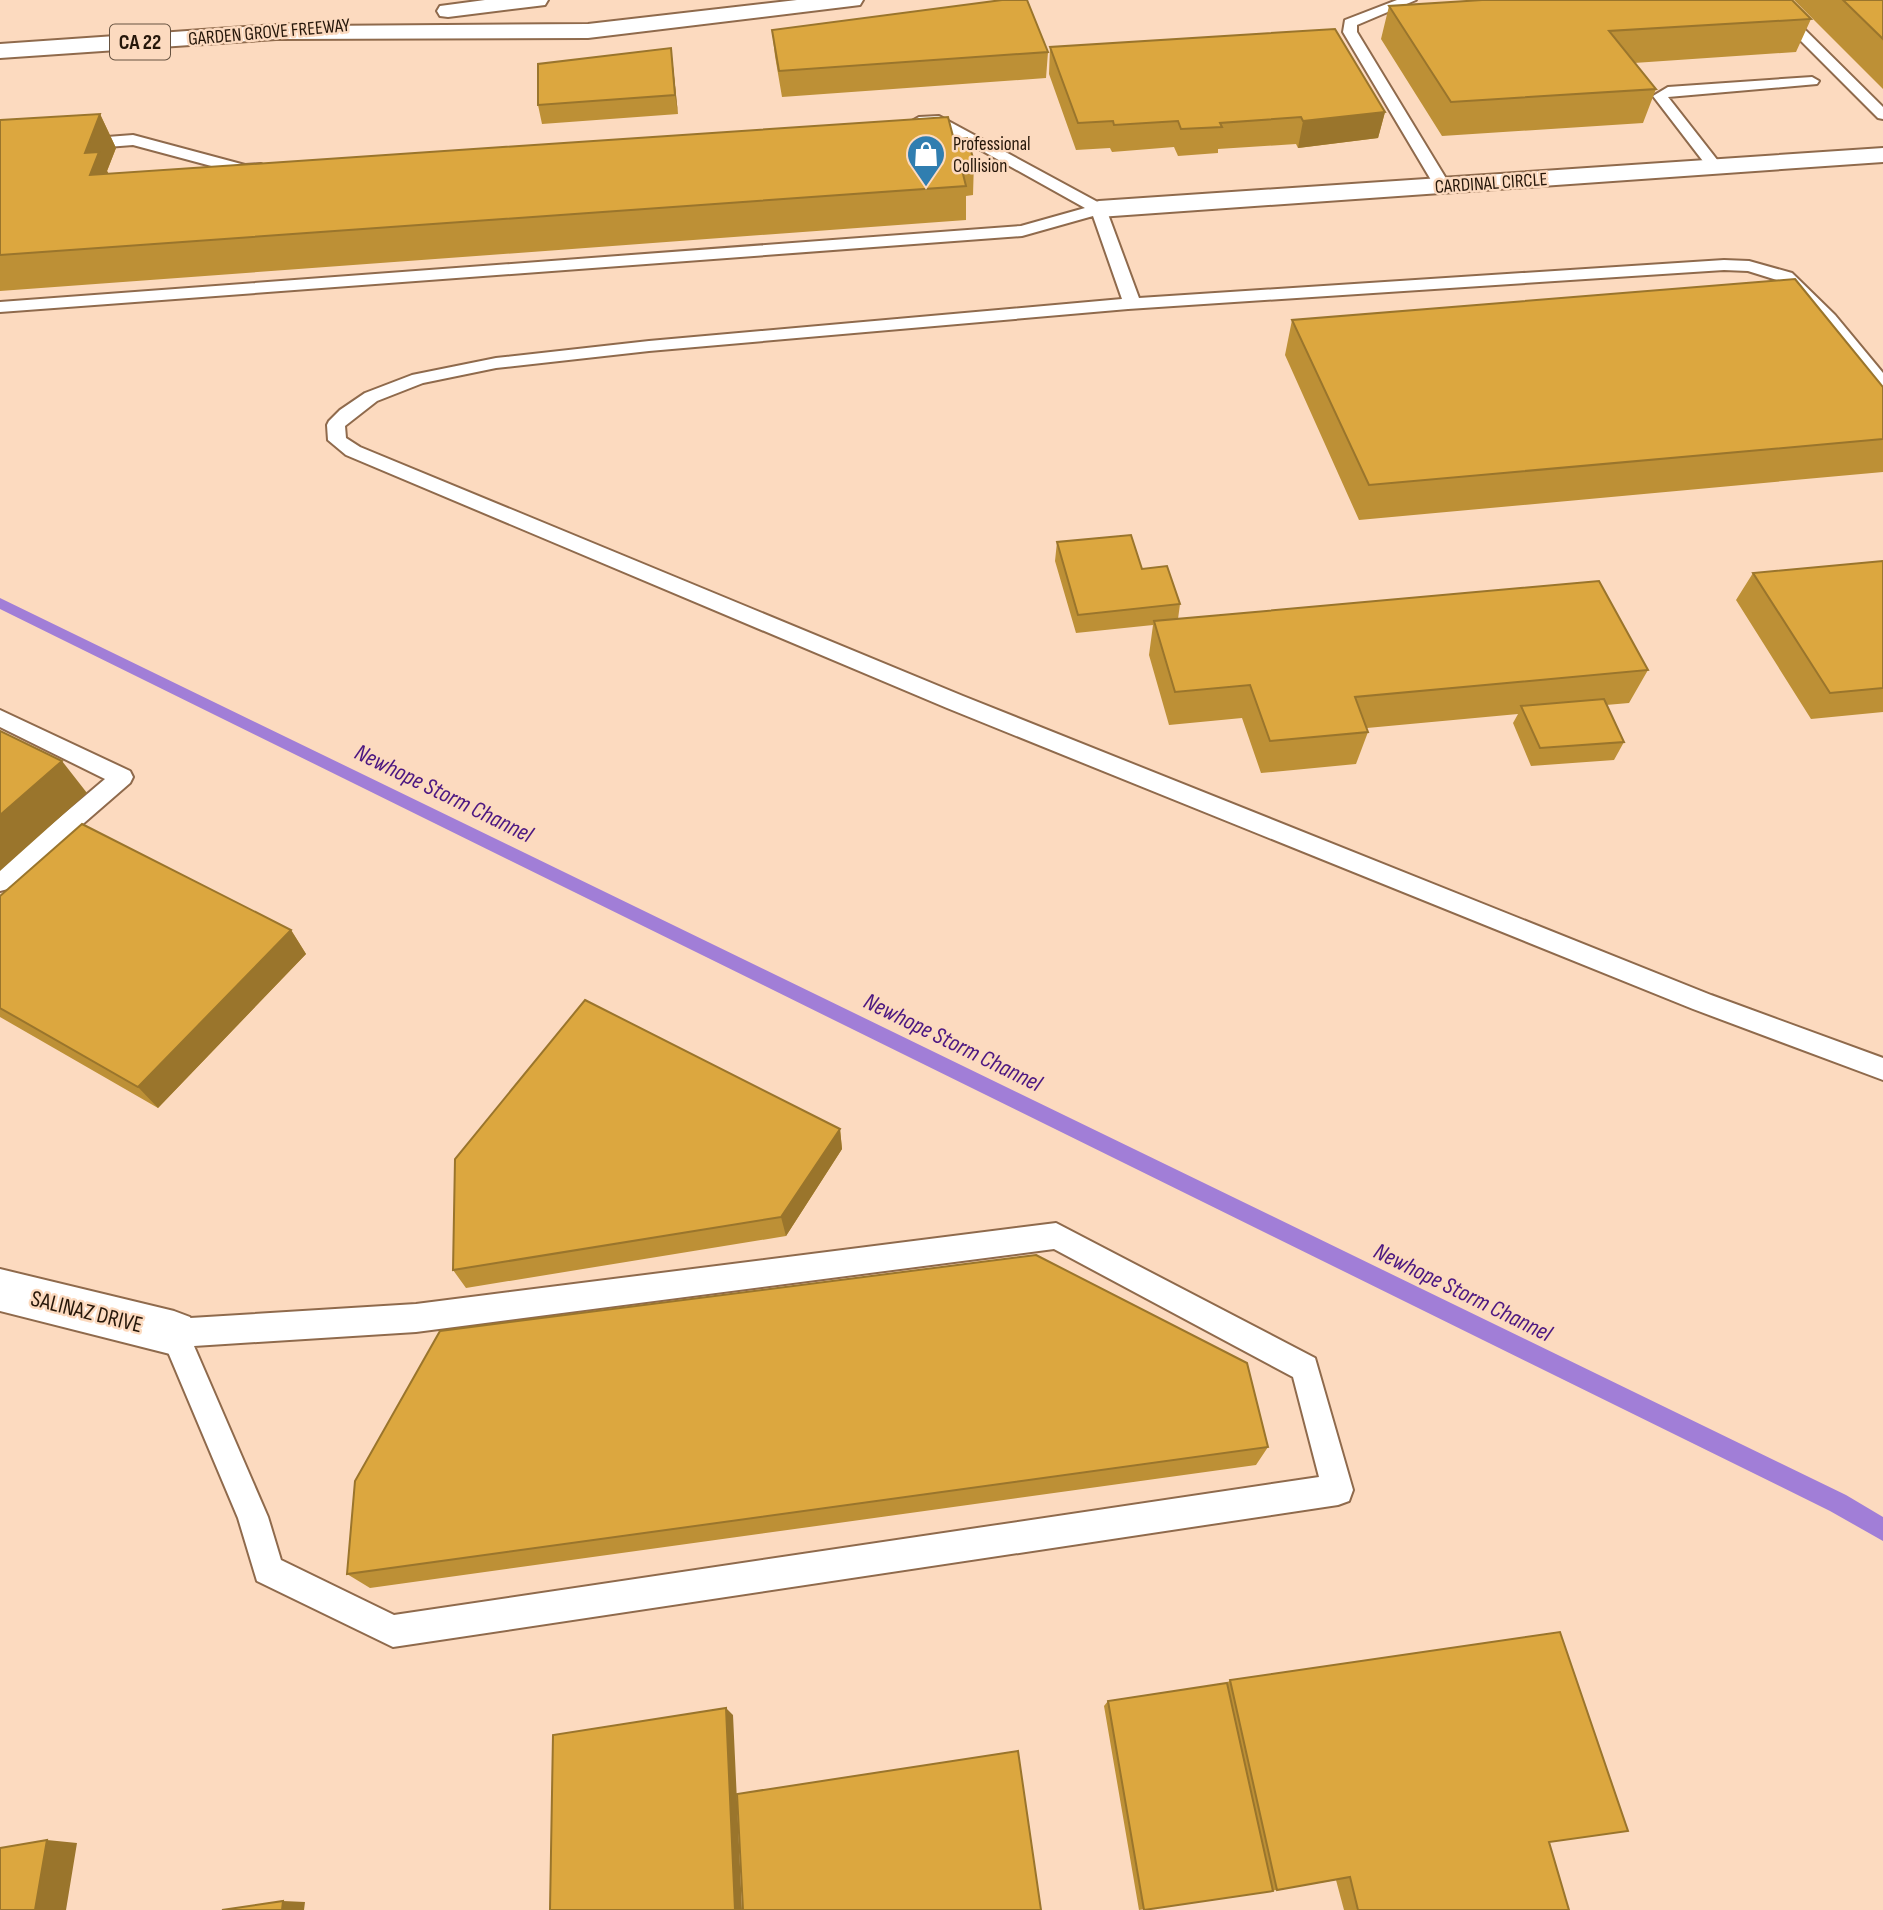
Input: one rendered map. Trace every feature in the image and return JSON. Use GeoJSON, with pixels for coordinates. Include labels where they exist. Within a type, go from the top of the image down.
{"type":"FeatureCollection","features":[{"type":"Feature","properties":{"kind":"main road","name":"GARDEN GROVE FREEWAY"},"geometry":{"type":"LineString","coordinates":[[0,51],[280,33],[537,0]]}},
{"type":"Feature","properties":{"kind":"main road"},"geometry":{"type":"LineString","coordinates":[[280,33],[588,31],[852,0]]}},
{"type":"Feature","properties":{"kind":"main road","name":"CARDINAL CIRCLE"},"geometry":{"type":"LineString","coordinates":[[1099,208],[1883,155]]}},
{"type":"Feature","properties":{"kind":"main road","name":"SALINAZ DRIVE"},"geometry":{"type":"LineString","coordinates":[[0,1290],[174,1333]]}},
{"type":"Feature","properties":{"kind":"lane"},"geometry":{"type":"LineString","coordinates":[[1409,0],[1350,23],[1350,32],[1443,185]]}},
{"type":"Feature","properties":{"kind":"lane"},"geometry":{"type":"LineString","coordinates":[[1768,0],[1883,115]]}},
{"type":"Feature","properties":{"kind":"lane"},"geometry":{"type":"LineString","coordinates":[[1714,166],[1660,96],[1668,91],[1812,81]]}},
{"type":"Feature","properties":{"kind":"lane"},"geometry":{"type":"LineString","coordinates":[[898,122],[939,120],[1099,208],[1132,303]]}},
{"type":"Feature","properties":{"kind":"lane"},"geometry":{"type":"LineString","coordinates":[[66,145],[133,140],[245,170],[272,168]]}},
{"type":"Feature","properties":{"kind":"lane"},"geometry":{"type":"LineString","coordinates":[[0,307],[1022,231],[1099,208]]}},
{"type":"Feature","properties":{"kind":"lane"},"geometry":{"type":"LineString","coordinates":[[1883,384],[1829,320],[1786,277],[1749,266],[1724,265],[1132,303],[649,345],[496,363],[418,379],[371,397],[346,414],[336,425],[337,440],[353,452],[955,702],[1702,1002],[1883,1069]]}},
{"type":"Feature","properties":{"kind":"lane"},"geometry":{"type":"LineString","coordinates":[[0,718],[122,778],[0,882]]}},
{"type":"Feature","properties":{"kind":"lane"},"geometry":{"type":"LineString","coordinates":[[1056,1236],[1305,1368],[1338,1490],[393,1631],[268,1570],[253,1517],[174,1333],[416,1318],[1056,1236]]}},
{"type":"Feature","properties":{"kind":"building"},"geometry":{"type":"Polygon","coordinates":[[[1002,0],[1027,0],[1048,52],[779,71],[772,30],[1002,0]]]}},
{"type":"Feature","properties":{"kind":"building"},"geometry":{"type":"Polygon","coordinates":[[[1482,0],[1792,0],[1811,19],[1609,31],[1656,89],[1451,102],[1389,6],[1482,0]]]}},
{"type":"Feature","properties":{"kind":"building"},"geometry":{"type":"Polygon","coordinates":[[[1843,0],[1883,0],[1883,39],[1843,0]]]}},
{"type":"Feature","properties":{"kind":"building"},"geometry":{"type":"Polygon","coordinates":[[[1335,29],[1385,112],[1303,121],[1301,117],[1220,123],[1222,127],[1181,129],[1178,121],[1114,125],[1113,121],[1078,123],[1050,47],[1335,29]]]}},
{"type":"Feature","properties":{"kind":"building"},"geometry":{"type":"Polygon","coordinates":[[[671,48],[675,95],[538,105],[538,64],[671,48]]]}},
{"type":"Feature","properties":{"kind":"building"},"geometry":{"type":"Polygon","coordinates":[[[100,114],[85,153],[99,152],[90,175],[948,117],[954,140],[967,138],[974,161],[960,162],[966,186],[0,255],[0,120],[100,114]]]}},
{"type":"Feature","properties":{"kind":"building"},"geometry":{"type":"Polygon","coordinates":[[[1795,279],[1883,387],[1883,439],[1369,485],[1292,320],[1795,279]]]}},
{"type":"Feature","properties":{"kind":"building"},"geometry":{"type":"Polygon","coordinates":[[[1131,535],[1142,569],[1167,566],[1180,604],[1078,615],[1057,542],[1131,535]]]}},
{"type":"Feature","properties":{"kind":"building"},"geometry":{"type":"Polygon","coordinates":[[[1883,561],[1883,688],[1830,693],[1753,573],[1883,561]]]}},
{"type":"Feature","properties":{"kind":"building"},"geometry":{"type":"Polygon","coordinates":[[[1599,581],[1648,670],[1355,697],[1368,732],[1270,741],[1250,685],[1175,692],[1154,621],[1599,581]]]}},
{"type":"Feature","properties":{"kind":"building"},"geometry":{"type":"Polygon","coordinates":[[[1604,699],[1624,742],[1540,748],[1521,706],[1604,699]]]}},
{"type":"Feature","properties":{"kind":"building"},"geometry":{"type":"Polygon","coordinates":[[[0,731],[62,761],[0,815],[0,731]]]}},
{"type":"Feature","properties":{"kind":"building"},"geometry":{"type":"Polygon","coordinates":[[[82,824],[291,930],[138,1087],[0,1008],[0,896],[82,824]]]}},
{"type":"Feature","properties":{"kind":"building"},"geometry":{"type":"Polygon","coordinates":[[[585,1000],[840,1129],[781,1217],[453,1270],[455,1159],[585,1000]]]}},
{"type":"Feature","properties":{"kind":"building"},"geometry":{"type":"Polygon","coordinates":[[[1036,1255],[1247,1363],[1268,1447],[347,1574],[355,1481],[440,1331],[1036,1255]]]}},
{"type":"Feature","properties":{"kind":"building"},"geometry":{"type":"Polygon","coordinates":[[[1560,1632],[1628,1831],[1549,1842],[1569,1910],[1358,1910],[1350,1877],[1277,1890],[1230,1680],[1560,1632]]]}},
{"type":"Feature","properties":{"kind":"building"},"geometry":{"type":"Polygon","coordinates":[[[1227,1683],[1273,1891],[1144,1910],[1108,1701],[1227,1683]]]}},
{"type":"Feature","properties":{"kind":"building"},"geometry":{"type":"Polygon","coordinates":[[[726,1708],[735,1910],[550,1910],[553,1735],[726,1708]]]}},
{"type":"Feature","properties":{"kind":"building"},"geometry":{"type":"Polygon","coordinates":[[[1018,1751],[1041,1910],[743,1910],[737,1794],[1018,1751]]]}},
{"type":"Feature","properties":{"kind":"building"},"geometry":{"type":"Polygon","coordinates":[[[47,1840],[35,1910],[0,1910],[0,1848],[47,1840]]]}},
{"type":"Feature","properties":{"kind":"building"},"geometry":{"type":"Polygon","coordinates":[[[283,1901],[282,1910],[222,1910],[283,1901]]]}},
{"type":"Feature","properties":{"kind":"waterway","name":"Newhope Storm Channel"},"geometry":{"type":"LineString","coordinates":[[0,603],[1838,1503],[1883,1530]]}},
{"type":"Feature","properties":{"kind":"place","name":"Professional Collision"},"geometry":{"type":"Point","coordinates":[926,188]}}]}
